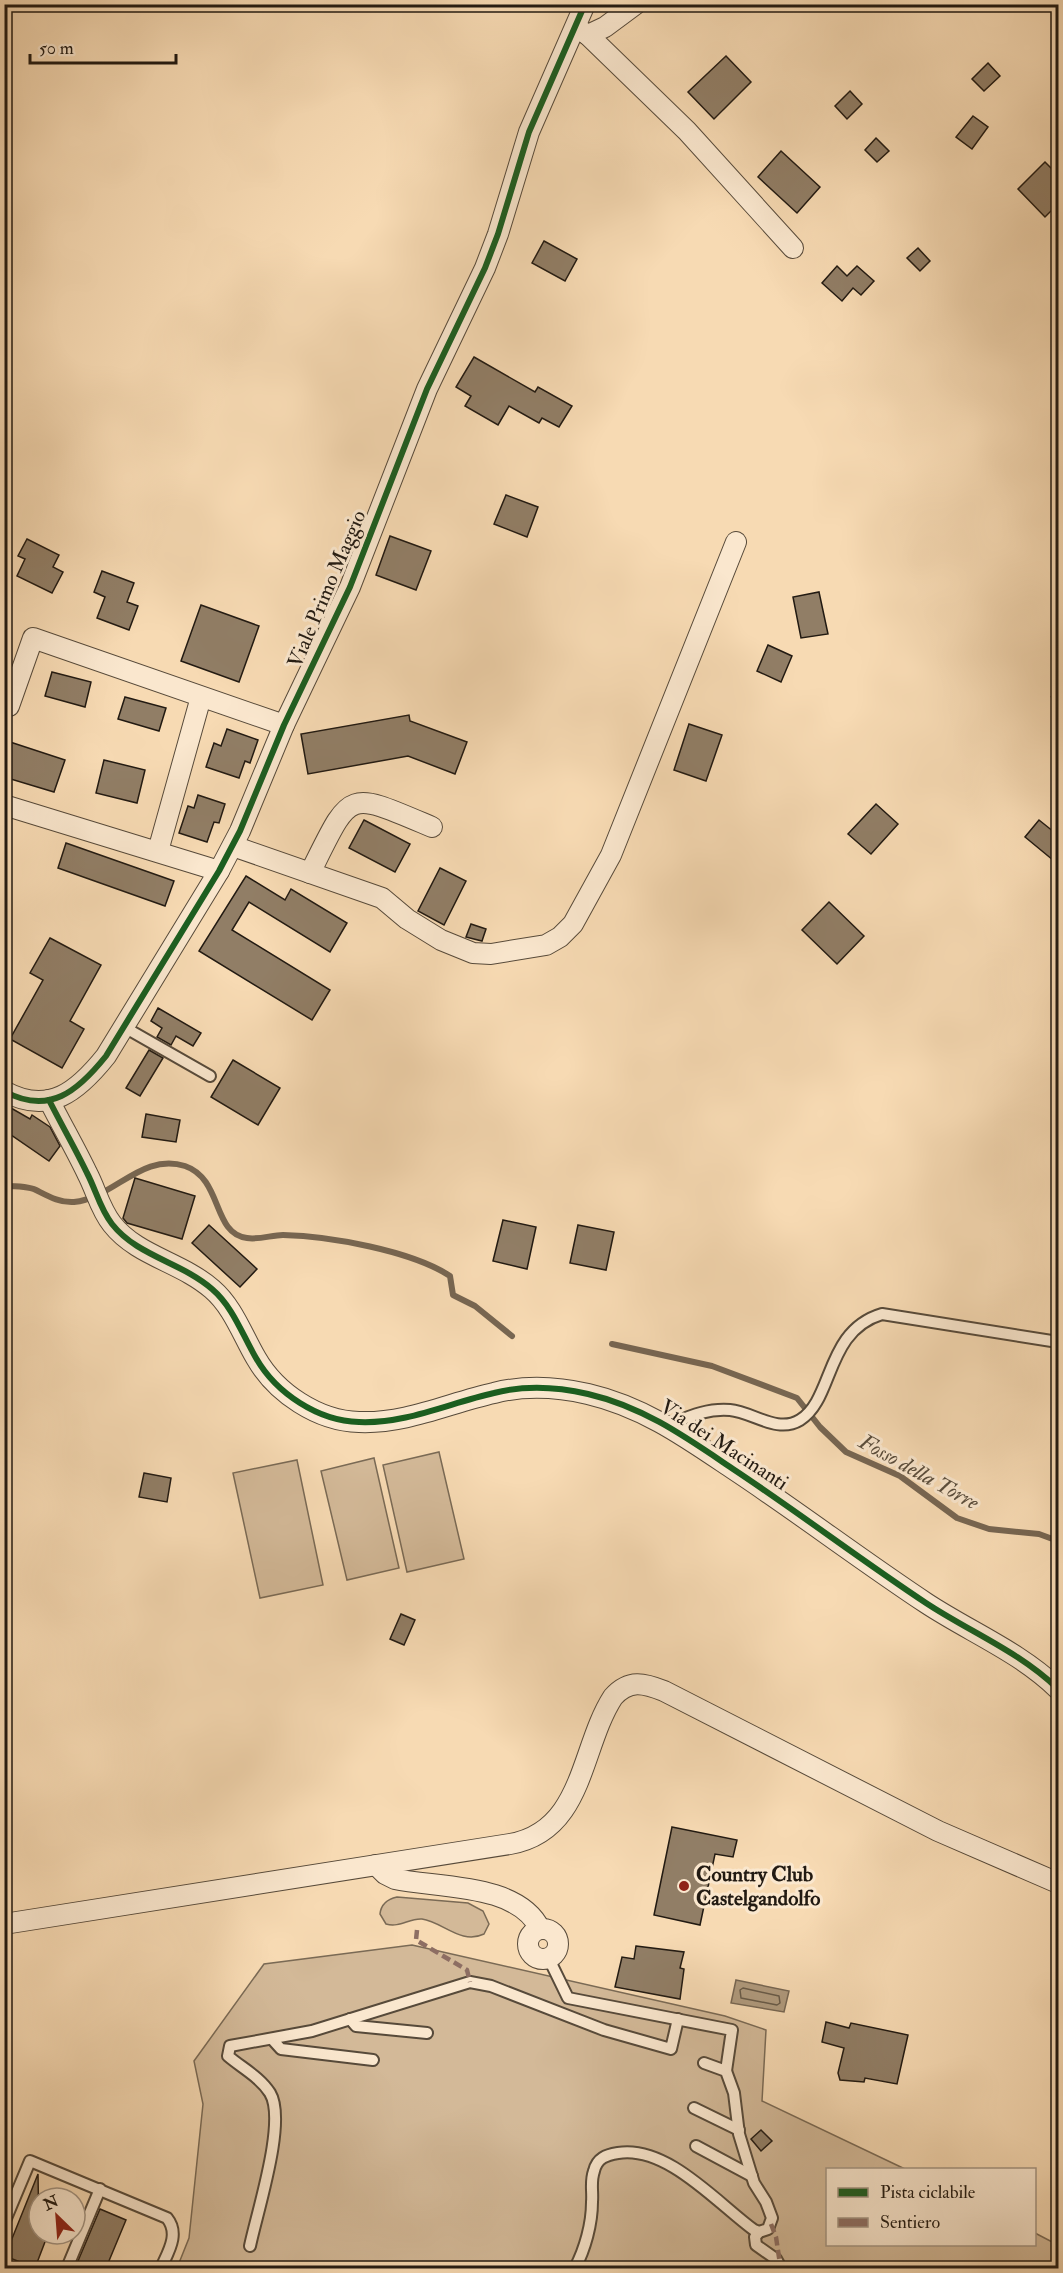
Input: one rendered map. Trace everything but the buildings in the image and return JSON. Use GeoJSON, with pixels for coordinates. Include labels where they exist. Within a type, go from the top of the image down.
{"type":"FeatureCollection","features":[{"type":"Feature","properties":{"kind":"street","name":"Viale Primo Maggio"},"geometry":{"type":"LineString","coordinates":[[4,1091],[31,1102],[49,1100],[73,1091],[86,1080],[106,1056],[233,846],[284,725],[350,587],[427,389],[485,268],[501,226],[529,132],[582,31],[585,4]]}},
{"type":"Feature","properties":{"kind":"street"},"geometry":{"type":"LineString","coordinates":[[582,31],[605,27],[636,4]]}},
{"type":"Feature","properties":{"kind":"street"},"geometry":{"type":"LineString","coordinates":[[582,31],[687,131],[793,248]]}},
{"type":"Feature","properties":{"kind":"street"},"geometry":{"type":"LineString","coordinates":[[233,846],[382,898],[407,919],[441,940],[473,953],[491,954],[546,945],[560,937],[573,924],[611,855],[736,542]]}},
{"type":"Feature","properties":{"kind":"street"},"geometry":{"type":"LineString","coordinates":[[9,706],[33,638],[284,725]]}},
{"type":"Feature","properties":{"kind":"street"},"geometry":{"type":"LineString","coordinates":[[158,851],[201,697]]}},
{"type":"Feature","properties":{"kind":"street"},"geometry":{"type":"LineString","coordinates":[[310,873],[338,817],[346,808],[358,801],[381,805],[432,827]]}},
{"type":"Feature","properties":{"kind":"street"},"geometry":{"type":"LineString","coordinates":[[4,805],[219,871]]}},
{"type":"Feature","properties":{"kind":"street","name":"Via dei Macinanti"},"geometry":{"type":"LineString","coordinates":[[49,1100],[107,1218],[130,1242],[202,1281],[215,1292],[232,1314],[254,1356],[269,1377],[288,1395],[320,1413],[347,1422],[389,1420],[432,1412],[498,1392],[552,1388],[613,1401],[668,1425],[927,1604],[1024,1661],[1059,1689]]}},
{"type":"Feature","properties":{"kind":"street"},"geometry":{"type":"LineString","coordinates":[[4,1924],[518,1843],[542,1834],[571,1796],[613,1697],[624,1688],[638,1682],[664,1691],[938,1831],[1059,1882]]}},
{"type":"Feature","properties":{"kind":"street"},"geometry":{"type":"LineString","coordinates":[[376,1865],[385,1874],[395,1879],[476,1889],[524,1910],[536,1921],[540,1929],[550,1931],[557,1938],[558,1948],[549,1959]]}},
{"type":"Feature","properties":{"kind":"lane"},"geometry":{"type":"LineString","coordinates":[[124,1027],[210,1076]]}},
{"type":"Feature","properties":{"kind":"lane"},"geometry":{"type":"LineString","coordinates":[[668,1425],[712,1410],[739,1412],[780,1425],[795,1422],[806,1415],[814,1404],[837,1355],[851,1334],[860,1325],[882,1314],[1059,1342]]}},
{"type":"Feature","properties":{"kind":"lane"},"geometry":{"type":"LineString","coordinates":[[549,1959],[568,1998],[732,2030],[726,2071],[734,2093],[739,2130],[752,2176],[772,2218],[768,2229],[759,2232],[755,2237],[756,2246],[776,2259],[781,2268]]}},
{"type":"Feature","properties":{"kind":"lane"},"geometry":{"type":"LineString","coordinates":[[250,2246],[273,2146],[277,2113],[269,2091],[228,2056],[228,2050],[235,2044],[272,2039],[350,2019],[470,1982],[491,1986],[604,2030],[670,2049],[678,2019]]}},
{"type":"Feature","properties":{"kind":"lane"},"geometry":{"type":"LineString","coordinates":[[350,2019],[356,2026],[427,2033]]}},
{"type":"Feature","properties":{"kind":"lane"},"geometry":{"type":"LineString","coordinates":[[272,2039],[281,2049],[374,2060]]}},
{"type":"Feature","properties":{"kind":"lane"},"geometry":{"type":"LineString","coordinates":[[704,2063],[726,2071]]}},
{"type":"Feature","properties":{"kind":"lane"},"geometry":{"type":"LineString","coordinates":[[694,2108],[739,2130]]}},
{"type":"Feature","properties":{"kind":"lane"},"geometry":{"type":"LineString","coordinates":[[696,2146],[752,2176]]}},
{"type":"Feature","properties":{"kind":"lane"},"geometry":{"type":"LineString","coordinates":[[574,2268],[589,2226],[593,2172],[600,2158],[608,2155],[634,2152],[670,2165],[759,2232]]}},
{"type":"Feature","properties":{"kind":"lane"},"geometry":{"type":"LineString","coordinates":[[4,2223],[30,2161],[157,2212],[171,2224],[173,2240],[161,2268]]}},
{"type":"Feature","properties":{"kind":"lane"},"geometry":{"type":"LineString","coordinates":[[67,2268],[100,2189]]}},
{"type":"Feature","properties":{"kind":"shaded area"},"geometry":{"type":"Polygon","coordinates":[[[439,1452],[464,1559],[407,1572],[383,1465],[439,1452]]]}},
{"type":"Feature","properties":{"kind":"shaded area"},"geometry":{"type":"Polygon","coordinates":[[[374,1458],[399,1568],[347,1580],[321,1471],[374,1458]]]}},
{"type":"Feature","properties":{"kind":"shaded area"},"geometry":{"type":"Polygon","coordinates":[[[297,1460],[323,1585],[260,1598],[233,1473],[297,1460]]]}},
{"type":"Feature","properties":{"kind":"shaded area"},"geometry":{"type":"Polygon","coordinates":[[[397,1897],[468,1903],[483,1911],[489,1924],[484,1934],[468,1937],[422,1919],[396,1925],[386,1924],[380,1914],[382,1907],[397,1897]]]}},
{"type":"Feature","properties":{"kind":"shaded area"},"geometry":{"type":"Polygon","coordinates":[[[412,1945],[725,2016],[766,2030],[762,2101],[903,2168],[826,2168],[826,2246],[1036,2246],[1036,2234],[1058,2245],[1058,2268],[177,2268],[189,2238],[203,2104],[194,2061],[264,1964],[412,1945]]]}},
{"type":"Feature","properties":{"kind":"water"},"geometry":{"type":"Polygon","coordinates":[[[736,1980],[789,1991],[784,2012],[731,2003],[736,1980]]]}},
{"type":"Feature","properties":{"kind":"waterway","name":"Fosso della Torre"},"geometry":{"type":"LineString","coordinates":[[4,1186],[21,1186],[59,1200],[74,1202],[102,1193],[155,1165],[170,1163],[185,1166],[206,1182],[222,1217],[236,1234],[247,1238],[283,1235],[324,1238],[393,1252],[414,1259],[450,1276],[453,1295],[475,1306],[512,1336]]}},
{"type":"Feature","properties":{"kind":"waterway","name":"Fosso della Torre"},"geometry":{"type":"LineString","coordinates":[[612,1344],[712,1366],[797,1398],[820,1427],[846,1452],[900,1476],[957,1518],[989,1529],[1039,1534],[1058,1541]]}},
{"type":"Feature","properties":{"kind":"marked path"},"geometry":{"type":"LineString","coordinates":[[1058,692],[1051,699],[1058,707]]}},
{"type":"Feature","properties":{"kind":"marked path"},"geometry":{"type":"LineString","coordinates":[[417,1930],[416,1940],[467,1970],[470,1982]]}},
{"type":"Feature","properties":{"kind":"marked path"},"geometry":{"type":"LineString","coordinates":[[771,2224],[776,2237],[780,2264]]}},
{"type":"Feature","properties":{"kind":"cycle path"},"geometry":{"type":"LineString","coordinates":[[4,1091],[20,1098],[35,1101],[49,1100],[61,1096],[85,1080],[106,1056],[219,871],[240,831],[284,725],[350,587],[427,389],[485,268],[498,234],[529,132],[585,4]]}},
{"type":"Feature","properties":{"kind":"cycle path"},"geometry":{"type":"LineString","coordinates":[[49,1100],[112,1224],[122,1235],[146,1252],[187,1272],[212,1289],[226,1304],[264,1371],[300,1403],[328,1416],[359,1422],[394,1420],[506,1390],[529,1388],[553,1388],[588,1394],[628,1407],[699,1446],[926,1603],[1028,1664],[1058,1689]]}},
{"type":"Feature","properties":{"kind":"place","name":"Country Club Castelgandolfo"},"geometry":{"type":"Point","coordinates":[684,1886]}}]}
